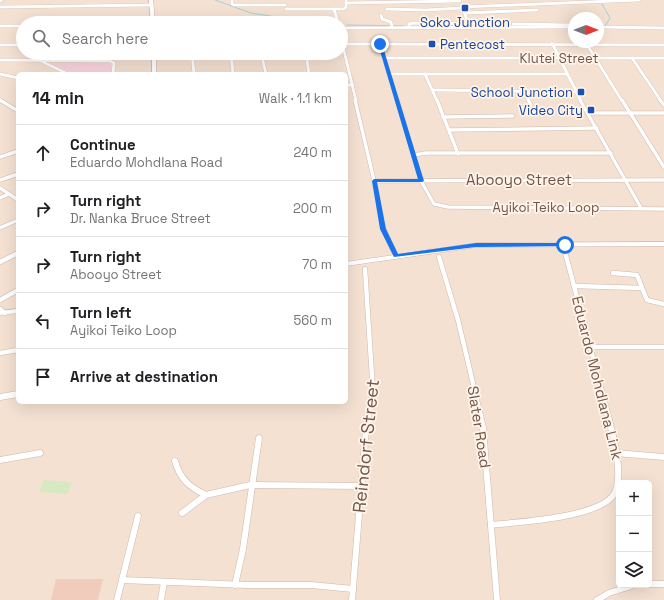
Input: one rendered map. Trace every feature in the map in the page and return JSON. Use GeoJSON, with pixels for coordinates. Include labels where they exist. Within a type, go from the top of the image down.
{"type":"FeatureCollection","features":[{"type":"Feature","properties":{"kind":"main road"},"geometry":{"type":"LineString","coordinates":[[151,0],[153,16]]}},
{"type":"Feature","properties":{"kind":"main road"},"geometry":{"type":"LineString","coordinates":[[154,60],[154,72]]}},
{"type":"Feature","properties":{"kind":"main road"},"geometry":{"type":"LineString","coordinates":[[348,264],[485,244],[664,244]]}},
{"type":"Feature","properties":{"kind":"main road"},"geometry":{"type":"LineString","coordinates":[[2,312],[16,311]]}},
{"type":"Feature","properties":{"kind":"street"},"geometry":{"type":"LineString","coordinates":[[232,0],[232,4],[234,5],[285,5]]}},
{"type":"Feature","properties":{"kind":"street"},"geometry":{"type":"LineString","coordinates":[[593,0],[596,3]]}},
{"type":"Feature","properties":{"kind":"street"},"geometry":{"type":"LineString","coordinates":[[387,9],[424,10],[515,4],[596,3],[639,0]]}},
{"type":"Feature","properties":{"kind":"street"},"geometry":{"type":"LineString","coordinates":[[286,9],[346,8],[346,1],[459,1],[468,24]]}},
{"type":"Feature","properties":{"kind":"street"},"geometry":{"type":"LineString","coordinates":[[512,1],[515,4]]}},
{"type":"Feature","properties":{"kind":"street"},"geometry":{"type":"LineString","coordinates":[[0,8],[152,5]]}},
{"type":"Feature","properties":{"kind":"street"},"geometry":{"type":"LineString","coordinates":[[334,9],[336,16]]}},
{"type":"Feature","properties":{"kind":"street"},"geometry":{"type":"LineString","coordinates":[[464,13],[537,10]]}},
{"type":"Feature","properties":{"kind":"street"},"geometry":{"type":"LineString","coordinates":[[381,15],[382,19],[391,22],[392,27]]}},
{"type":"Feature","properties":{"kind":"street"},"geometry":{"type":"LineString","coordinates":[[409,27],[409,24],[413,23],[568,26]]}},
{"type":"Feature","properties":{"kind":"street"},"geometry":{"type":"LineString","coordinates":[[0,26],[16,26]]}},
{"type":"Feature","properties":{"kind":"street"},"geometry":{"type":"LineString","coordinates":[[348,28],[568,26]]}},
{"type":"Feature","properties":{"kind":"street"},"geometry":{"type":"LineString","coordinates":[[604,27],[664,28]]}},
{"type":"Feature","properties":{"kind":"street"},"geometry":{"type":"LineString","coordinates":[[552,43],[576,92],[641,208]]}},
{"type":"Feature","properties":{"kind":"street"},"geometry":{"type":"LineString","coordinates":[[348,44],[568,43]]}},
{"type":"Feature","properties":{"kind":"street"},"geometry":{"type":"LineString","coordinates":[[604,43],[664,45]]}},
{"type":"Feature","properties":{"kind":"street","name":"Ayikoi Teiko Loop"},"geometry":{"type":"LineString","coordinates":[[380,44],[383,58],[422,181],[432,201],[441,206],[663,209]]}},
{"type":"Feature","properties":{"kind":"street"},"geometry":{"type":"LineString","coordinates":[[0,45],[16,45]]}},
{"type":"Feature","properties":{"kind":"street"},"geometry":{"type":"LineString","coordinates":[[588,48],[664,167]]}},
{"type":"Feature","properties":{"kind":"street","name":"Klutei Street"},"geometry":{"type":"LineString","coordinates":[[383,58],[664,58]]}},
{"type":"Feature","properties":{"kind":"street"},"geometry":{"type":"LineString","coordinates":[[632,58],[664,105]]}},
{"type":"Feature","properties":{"kind":"street"},"geometry":{"type":"LineString","coordinates":[[0,60],[110,61],[114,64],[113,72]]}},
{"type":"Feature","properties":{"kind":"street"},"geometry":{"type":"LineString","coordinates":[[193,60],[194,72]]}},
{"type":"Feature","properties":{"kind":"street"},"geometry":{"type":"LineString","coordinates":[[232,60],[233,72]]}},
{"type":"Feature","properties":{"kind":"street"},"geometry":{"type":"LineString","coordinates":[[263,60],[266,72]]}},
{"type":"Feature","properties":{"kind":"street"},"geometry":{"type":"LineString","coordinates":[[307,60],[310,72]]}},
{"type":"Feature","properties":{"kind":"street"},"geometry":{"type":"LineString","coordinates":[[347,60],[374,181],[383,229],[396,256]]}},
{"type":"Feature","properties":{"kind":"street"},"geometry":{"type":"LineString","coordinates":[[40,61],[64,72]]}},
{"type":"Feature","properties":{"kind":"street"},"geometry":{"type":"LineString","coordinates":[[0,74],[16,78]]}},
{"type":"Feature","properties":{"kind":"street"},"geometry":{"type":"LineString","coordinates":[[388,74],[568,74]]}},
{"type":"Feature","properties":{"kind":"street"},"geometry":{"type":"LineString","coordinates":[[425,74],[433,90],[442,117],[449,130],[458,154]]}},
{"type":"Feature","properties":{"kind":"street"},"geometry":{"type":"LineString","coordinates":[[348,85],[353,85]]}},
{"type":"Feature","properties":{"kind":"street"},"geometry":{"type":"LineString","coordinates":[[433,90],[524,90],[576,92]]}},
{"type":"Feature","properties":{"kind":"street"},"geometry":{"type":"LineString","coordinates":[[524,90],[531,105]]}},
{"type":"Feature","properties":{"kind":"street"},"geometry":{"type":"LineString","coordinates":[[0,100],[16,110]]}},
{"type":"Feature","properties":{"kind":"street"},"geometry":{"type":"LineString","coordinates":[[588,113],[664,113]]}},
{"type":"Feature","properties":{"kind":"street"},"geometry":{"type":"LineString","coordinates":[[442,117],[513,116]]}},
{"type":"Feature","properties":{"kind":"street"},"geometry":{"type":"LineString","coordinates":[[449,130],[597,128]]}},
{"type":"Feature","properties":{"kind":"street"},"geometry":{"type":"LineString","coordinates":[[0,157],[16,152]]}},
{"type":"Feature","properties":{"kind":"street"},"geometry":{"type":"LineString","coordinates":[[414,156],[426,154],[611,153]]}},
{"type":"Feature","properties":{"kind":"street"},"geometry":{"type":"LineString","coordinates":[[0,180],[16,175]]}},
{"type":"Feature","properties":{"kind":"street","name":"Abooyo Street"},"geometry":{"type":"LineString","coordinates":[[374,181],[664,180]]}},
{"type":"Feature","properties":{"kind":"street"},"geometry":{"type":"LineString","coordinates":[[0,188],[16,199]]}},
{"type":"Feature","properties":{"kind":"street"},"geometry":{"type":"LineString","coordinates":[[0,198],[9,194]]}},
{"type":"Feature","properties":{"kind":"street"},"geometry":{"type":"LineString","coordinates":[[0,228],[16,221]]}},
{"type":"Feature","properties":{"kind":"street","name":"Eduardo Mohdlana Link"},"geometry":{"type":"LineString","coordinates":[[491,525],[567,516],[589,510],[610,499],[616,491],[619,471],[608,416],[565,252]]}},
{"type":"Feature","properties":{"kind":"street"},"geometry":{"type":"LineString","coordinates":[[0,262],[16,254]]}},
{"type":"Feature","properties":{"kind":"street","name":"Slater Road"},"geometry":{"type":"LineString","coordinates":[[439,257],[458,320],[482,428],[497,600]]}},
{"type":"Feature","properties":{"kind":"street","name":"Reindorf Street"},"geometry":{"type":"LineString","coordinates":[[352,600],[366,429],[373,392],[365,269]]}},
{"type":"Feature","properties":{"kind":"street"},"geometry":{"type":"LineString","coordinates":[[613,273],[637,275],[647,300],[664,304]]}},
{"type":"Feature","properties":{"kind":"street"},"geometry":{"type":"LineString","coordinates":[[575,286],[642,288]]}},
{"type":"Feature","properties":{"kind":"street"},"geometry":{"type":"LineString","coordinates":[[0,300],[16,291]]}},
{"type":"Feature","properties":{"kind":"street"},"geometry":{"type":"LineString","coordinates":[[589,347],[664,347]]}},
{"type":"Feature","properties":{"kind":"street"},"geometry":{"type":"LineString","coordinates":[[0,353],[16,350]]}},
{"type":"Feature","properties":{"kind":"street"},"geometry":{"type":"LineString","coordinates":[[0,397],[16,394]]}},
{"type":"Feature","properties":{"kind":"street"},"geometry":{"type":"LineString","coordinates":[[234,585],[244,538],[250,485],[258,438]]}},
{"type":"Feature","properties":{"kind":"street"},"geometry":{"type":"LineString","coordinates":[[0,460],[40,453]]}},
{"type":"Feature","properties":{"kind":"street"},"geometry":{"type":"LineString","coordinates":[[615,453],[664,457]]}},
{"type":"Feature","properties":{"kind":"street"},"geometry":{"type":"LineString","coordinates":[[175,461],[179,476],[192,489],[206,495]]}},
{"type":"Feature","properties":{"kind":"street"},"geometry":{"type":"LineString","coordinates":[[182,513],[206,495],[250,485],[361,486]]}},
{"type":"Feature","properties":{"kind":"street"},"geometry":{"type":"LineString","coordinates":[[117,600],[138,516]]}},
{"type":"Feature","properties":{"kind":"street"},"geometry":{"type":"LineString","coordinates":[[122,580],[234,585],[311,586],[353,589]]}},
{"type":"Feature","properties":{"kind":"street"},"geometry":{"type":"LineString","coordinates":[[161,600],[164,582]]}},
{"type":"Feature","properties":{"kind":"street"},"geometry":{"type":"LineString","coordinates":[[652,584],[664,584]]}},
{"type":"Feature","properties":{"kind":"street"},"geometry":{"type":"LineString","coordinates":[[597,600],[609,593],[625,588]]}},
{"type":"Feature","properties":{"kind":"shaded area"},"geometry":{"type":"Polygon","coordinates":[[[0,0],[664,0],[664,600],[0,600],[0,0]]]}},
{"type":"Feature","properties":{"kind":"shaded area"},"geometry":{"type":"Polygon","coordinates":[[[106,62],[111,63],[111,72],[71,72],[51,63],[106,62]]]}},
{"type":"Feature","properties":{"kind":"green space"},"geometry":{"type":"Polygon","coordinates":[[[44,480],[72,482],[67,494],[39,492],[44,480]]]}},
{"type":"Feature","properties":{"kind":"building"},"geometry":{"type":"Polygon","coordinates":[[[56,579],[103,579],[98,600],[51,600],[56,579]]]}},
{"type":"Feature","properties":{"kind":"waterway"},"geometry":{"type":"LineString","coordinates":[[215,0],[251,13],[270,16]]}},
{"type":"Feature","properties":{"kind":"waterway"},"geometry":{"type":"LineString","coordinates":[[602,4],[610,18],[605,26]]}},
{"type":"Feature","properties":{"kind":"waterway"},"geometry":{"type":"LineString","coordinates":[[348,25],[404,26]]}},
{"type":"Feature","properties":{"kind":"waterway"},"geometry":{"type":"LineString","coordinates":[[418,26],[477,26]]}},
{"type":"Feature","properties":{"kind":"place","name":"Soko Junction"},"geometry":{"type":"Point","coordinates":[465,8]}},
{"type":"Feature","properties":{"kind":"place","name":"Pentecost"},"geometry":{"type":"Point","coordinates":[432,44]}},
{"type":"Feature","properties":{"kind":"place","name":"School Junction"},"geometry":{"type":"Point","coordinates":[581,92]}},
{"type":"Feature","properties":{"kind":"place","name":"Video City"},"geometry":{"type":"Point","coordinates":[591,110]}},
{"type":"Feature","properties":{"kind":"route"},"geometry":{"type":"LineString","coordinates":[[380,44],[383,58],[422,181],[374,181],[380,205],[381,223],[386,237],[396,256],[485,244],[565,245]]}}]}
